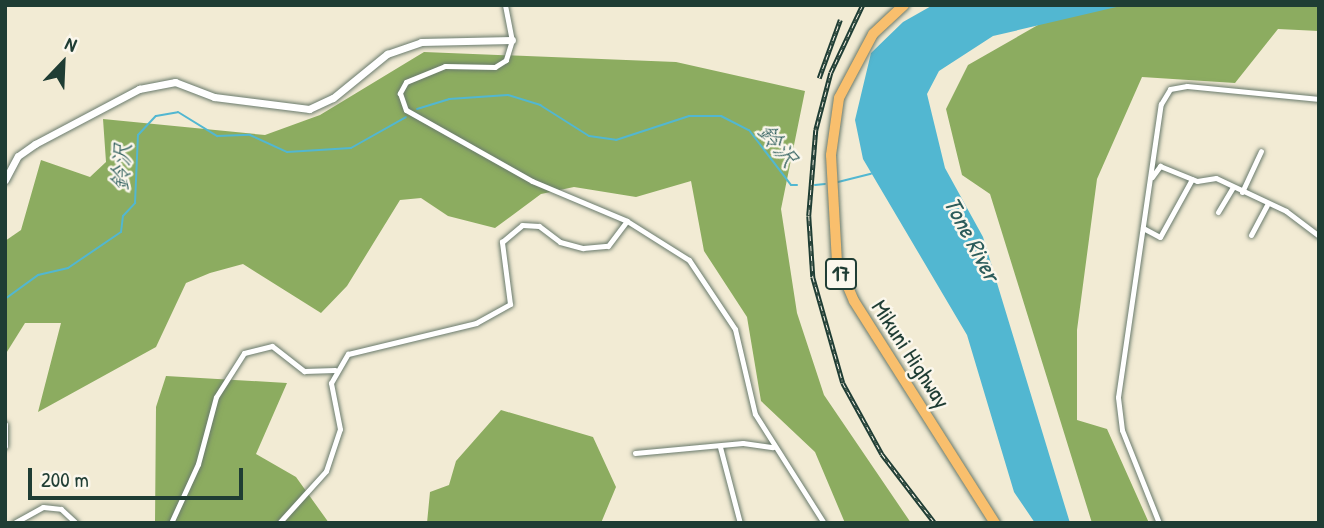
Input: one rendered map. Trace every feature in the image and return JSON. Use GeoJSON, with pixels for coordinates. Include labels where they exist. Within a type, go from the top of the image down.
{"type":"FeatureCollection","features":[{"type":"Feature","properties":{"kind":"highway","name":"Mikuni Highway"},"geometry":{"type":"LineString","coordinates":[[904,5],[866,43],[839,98],[831,155],[837,261],[854,301],[995,523]]}},
{"type":"Feature","properties":{"kind":"street"},"geometry":{"type":"LineString","coordinates":[[505,5],[513,52],[495,66],[445,66],[406,82],[400,93],[406,110],[532,181],[627,220],[689,260],[704,278],[735,329],[755,414],[773,447],[824,523]]}},
{"type":"Feature","properties":{"kind":"street"},"geometry":{"type":"LineString","coordinates":[[5,180],[18,156],[35,144],[139,89],[176,82],[214,97],[309,109],[333,98],[387,54],[421,42],[512,40]]}},
{"type":"Feature","properties":{"kind":"street"},"geometry":{"type":"LineString","coordinates":[[1159,523],[1122,430],[1118,397],[1161,104],[1170,89],[1319,99]]}},
{"type":"Feature","properties":{"kind":"street"},"geometry":{"type":"LineString","coordinates":[[1242,192],[1261,151]]}},
{"type":"Feature","properties":{"kind":"street"},"geometry":{"type":"LineString","coordinates":[[1150,179],[1160,166],[1192,179],[1216,178],[1267,205],[1286,211],[1319,236]]}},
{"type":"Feature","properties":{"kind":"street"},"geometry":{"type":"LineString","coordinates":[[1143,228],[1160,237],[1192,179]]}},
{"type":"Feature","properties":{"kind":"street"},"geometry":{"type":"LineString","coordinates":[[1218,212],[1233,187]]}},
{"type":"Feature","properties":{"kind":"street"},"geometry":{"type":"LineString","coordinates":[[1251,235],[1267,205]]}},
{"type":"Feature","properties":{"kind":"street"},"geometry":{"type":"LineString","coordinates":[[279,523],[326,471],[340,429],[331,383],[335,370],[348,354],[476,323],[510,304],[502,242],[522,225],[539,226],[560,242],[583,248],[608,246],[627,220]]}},
{"type":"Feature","properties":{"kind":"street"},"geometry":{"type":"LineString","coordinates":[[172,523],[198,464],[216,397],[244,353],[272,345],[304,371],[335,370]]}},
{"type":"Feature","properties":{"kind":"street"},"geometry":{"type":"LineString","coordinates":[[5,424],[5,446]]}},
{"type":"Feature","properties":{"kind":"street"},"geometry":{"type":"LineString","coordinates":[[635,453],[720,447],[773,447]]}},
{"type":"Feature","properties":{"kind":"street"},"geometry":{"type":"LineString","coordinates":[[720,447],[740,523]]}},
{"type":"Feature","properties":{"kind":"street"},"geometry":{"type":"LineString","coordinates":[[14,523],[43,507],[61,509],[76,523]]}},
{"type":"Feature","properties":{"kind":"green space"},"geometry":{"type":"Polygon","coordinates":[[[1073,5],[1319,5],[1319,31],[1278,29],[1235,83],[1142,77],[1097,179],[1077,330],[1077,420],[1107,429],[1149,523],[1092,523],[990,194],[962,175],[946,109],[968,65],[1073,5]]]}},
{"type":"Feature","properties":{"kind":"green space"},"geometry":{"type":"Polygon","coordinates":[[[424,52],[676,62],[805,91],[781,209],[797,313],[824,395],[911,523],[845,523],[815,452],[761,401],[747,317],[704,251],[691,181],[636,197],[574,187],[541,194],[495,228],[448,216],[421,198],[400,200],[347,286],[321,313],[243,264],[210,273],[186,283],[156,347],[38,412],[61,323],[25,323],[5,355],[5,241],[21,230],[41,160],[90,177],[106,162],[103,119],[265,135],[320,115],[424,52]]]}},
{"type":"Feature","properties":{"kind":"green space"},"geometry":{"type":"Polygon","coordinates":[[[166,376],[287,383],[256,454],[296,477],[329,523],[155,523],[156,407],[166,376]]]}},
{"type":"Feature","properties":{"kind":"green space"},"geometry":{"type":"Polygon","coordinates":[[[501,410],[593,437],[616,487],[601,523],[427,523],[430,492],[449,485],[456,461],[501,410]]]}},
{"type":"Feature","properties":{"kind":"water","name":"Tone River"},"geometry":{"type":"Polygon","coordinates":[[[933,5],[1125,5],[993,36],[939,71],[927,94],[945,168],[983,237],[1070,523],[1035,523],[1014,492],[967,335],[863,159],[855,120],[871,53],[903,22],[933,5]]]}},
{"type":"Feature","properties":{"kind":"waterway","name":"鈴沢"},"geometry":{"type":"LineString","coordinates":[[417,109],[449,99],[508,95],[540,105],[589,136],[616,140],[689,116],[721,116],[749,130],[791,185],[797,185]]}},
{"type":"Feature","properties":{"kind":"waterway","name":"鈴沢"},"geometry":{"type":"LineString","coordinates":[[5,299],[38,275],[68,268],[121,232],[123,216],[135,203],[138,135],[156,116],[178,112],[217,136],[250,135],[287,152],[351,148],[406,117]]}},
{"type":"Feature","properties":{"kind":"waterway","name":"鈴沢"},"geometry":{"type":"LineString","coordinates":[[838,182],[871,174]]}},
{"type":"Feature","properties":{"kind":"waterway","name":"鈴沢"},"geometry":{"type":"LineString","coordinates":[[815,185],[825,184]]}},
{"type":"Feature","properties":{"kind":"railway"},"geometry":{"type":"LineString","coordinates":[[863,5],[831,73],[816,130],[809,216],[813,277],[843,383],[882,454],[935,523]]}},
{"type":"Feature","properties":{"kind":"railway"},"geometry":{"type":"LineString","coordinates":[[819,78],[840,20]]}}]}
